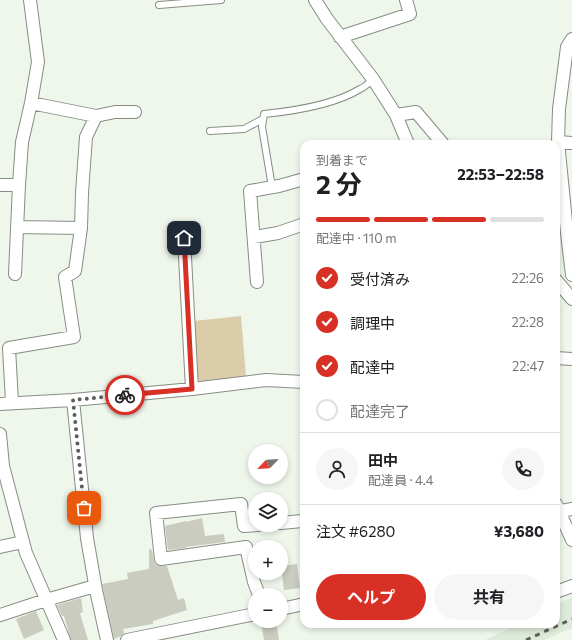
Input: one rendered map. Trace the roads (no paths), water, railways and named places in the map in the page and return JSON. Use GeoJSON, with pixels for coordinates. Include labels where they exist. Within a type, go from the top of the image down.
{"type":"FeatureCollection","features":[{"type":"Feature","properties":{"kind":"street"},"geometry":{"type":"LineString","coordinates":[[15,274],[22,142],[38,62],[30,0]]}},
{"type":"Feature","properties":{"kind":"street"},"geometry":{"type":"LineString","coordinates":[[315,0],[327,20],[373,80],[396,115],[406,140]]}},
{"type":"Feature","properties":{"kind":"street"},"geometry":{"type":"LineString","coordinates":[[340,37],[410,14],[406,0]]}},
{"type":"Feature","properties":{"kind":"street"},"geometry":{"type":"LineString","coordinates":[[558,140],[559,109],[566,96],[567,47],[572,39]]}},
{"type":"Feature","properties":{"kind":"street"},"geometry":{"type":"LineString","coordinates":[[31,103],[96,116],[115,112],[135,112]]}},
{"type":"Feature","properties":{"kind":"street"},"geometry":{"type":"LineString","coordinates":[[396,115],[416,112],[440,140]]}},
{"type":"Feature","properties":{"kind":"street"},"geometry":{"type":"LineString","coordinates":[[96,116],[86,137],[81,228],[75,271],[65,277],[74,337],[9,348],[6,403],[73,400],[192,389],[266,380],[300,382]]}},
{"type":"Feature","properties":{"kind":"street"},"geometry":{"type":"LineString","coordinates":[[560,142],[572,144]]}},
{"type":"Feature","properties":{"kind":"street"},"geometry":{"type":"LineString","coordinates":[[257,282],[250,191],[272,188],[300,180]]}},
{"type":"Feature","properties":{"kind":"street"},"geometry":{"type":"LineString","coordinates":[[560,181],[572,275]]}},
{"type":"Feature","properties":{"kind":"street"},"geometry":{"type":"LineString","coordinates":[[0,185],[19,185]]}},
{"type":"Feature","properties":{"kind":"street"},"geometry":{"type":"LineString","coordinates":[[254,237],[278,234],[300,226]]}},
{"type":"Feature","properties":{"kind":"street"},"geometry":{"type":"LineString","coordinates":[[17,227],[81,228]]}},
{"type":"Feature","properties":{"kind":"street"},"geometry":{"type":"LineString","coordinates":[[184,238],[192,389]]}},
{"type":"Feature","properties":{"kind":"street"},"geometry":{"type":"LineString","coordinates":[[560,285],[572,299]]}},
{"type":"Feature","properties":{"kind":"street"},"geometry":{"type":"LineString","coordinates":[[560,358],[572,359]]}},
{"type":"Feature","properties":{"kind":"street"},"geometry":{"type":"LineString","coordinates":[[73,400],[87,538],[95,586],[107,640]]}},
{"type":"Feature","properties":{"kind":"street"},"geometry":{"type":"LineString","coordinates":[[0,434],[3,466],[26,553],[64,640]]}},
{"type":"Feature","properties":{"kind":"street"},"geometry":{"type":"LineString","coordinates":[[246,546],[161,559],[156,513],[241,504],[246,546],[256,588]]}},
{"type":"Feature","properties":{"kind":"street"},"geometry":{"type":"LineString","coordinates":[[560,509],[572,509]]}},
{"type":"Feature","properties":{"kind":"street"},"geometry":{"type":"LineString","coordinates":[[560,515],[572,540]]}},
{"type":"Feature","properties":{"kind":"street"},"geometry":{"type":"LineString","coordinates":[[288,522],[300,521]]}},
{"type":"Feature","properties":{"kind":"street"},"geometry":{"type":"LineString","coordinates":[[244,526],[248,526]]}},
{"type":"Feature","properties":{"kind":"street"},"geometry":{"type":"LineString","coordinates":[[0,547],[23,542]]}},
{"type":"Feature","properties":{"kind":"street"},"geometry":{"type":"LineString","coordinates":[[0,615],[95,586]]}},
{"type":"Feature","properties":{"kind":"street"},"geometry":{"type":"LineString","coordinates":[[560,590],[572,586]]}},
{"type":"Feature","properties":{"kind":"street"},"geometry":{"type":"LineString","coordinates":[[288,607],[300,605]]}},
{"type":"Feature","properties":{"kind":"street"},"geometry":{"type":"LineString","coordinates":[[127,640],[248,615]]}},
{"type":"Feature","properties":{"kind":"lane"},"geometry":{"type":"LineString","coordinates":[[159,5],[221,0]]}},
{"type":"Feature","properties":{"kind":"lane"},"geometry":{"type":"LineString","coordinates":[[272,188],[262,127],[264,114],[305,108],[338,100],[361,89],[373,80]]}},
{"type":"Feature","properties":{"kind":"lane"},"geometry":{"type":"LineString","coordinates":[[210,131],[244,128],[263,119]]}},
{"type":"Feature","properties":{"kind":"railway"},"geometry":{"type":"LineString","coordinates":[[560,624],[572,619]]}},
{"type":"Feature","properties":{"kind":"railway"},"geometry":{"type":"LineString","coordinates":[[526,640],[552,628]]}}]}
